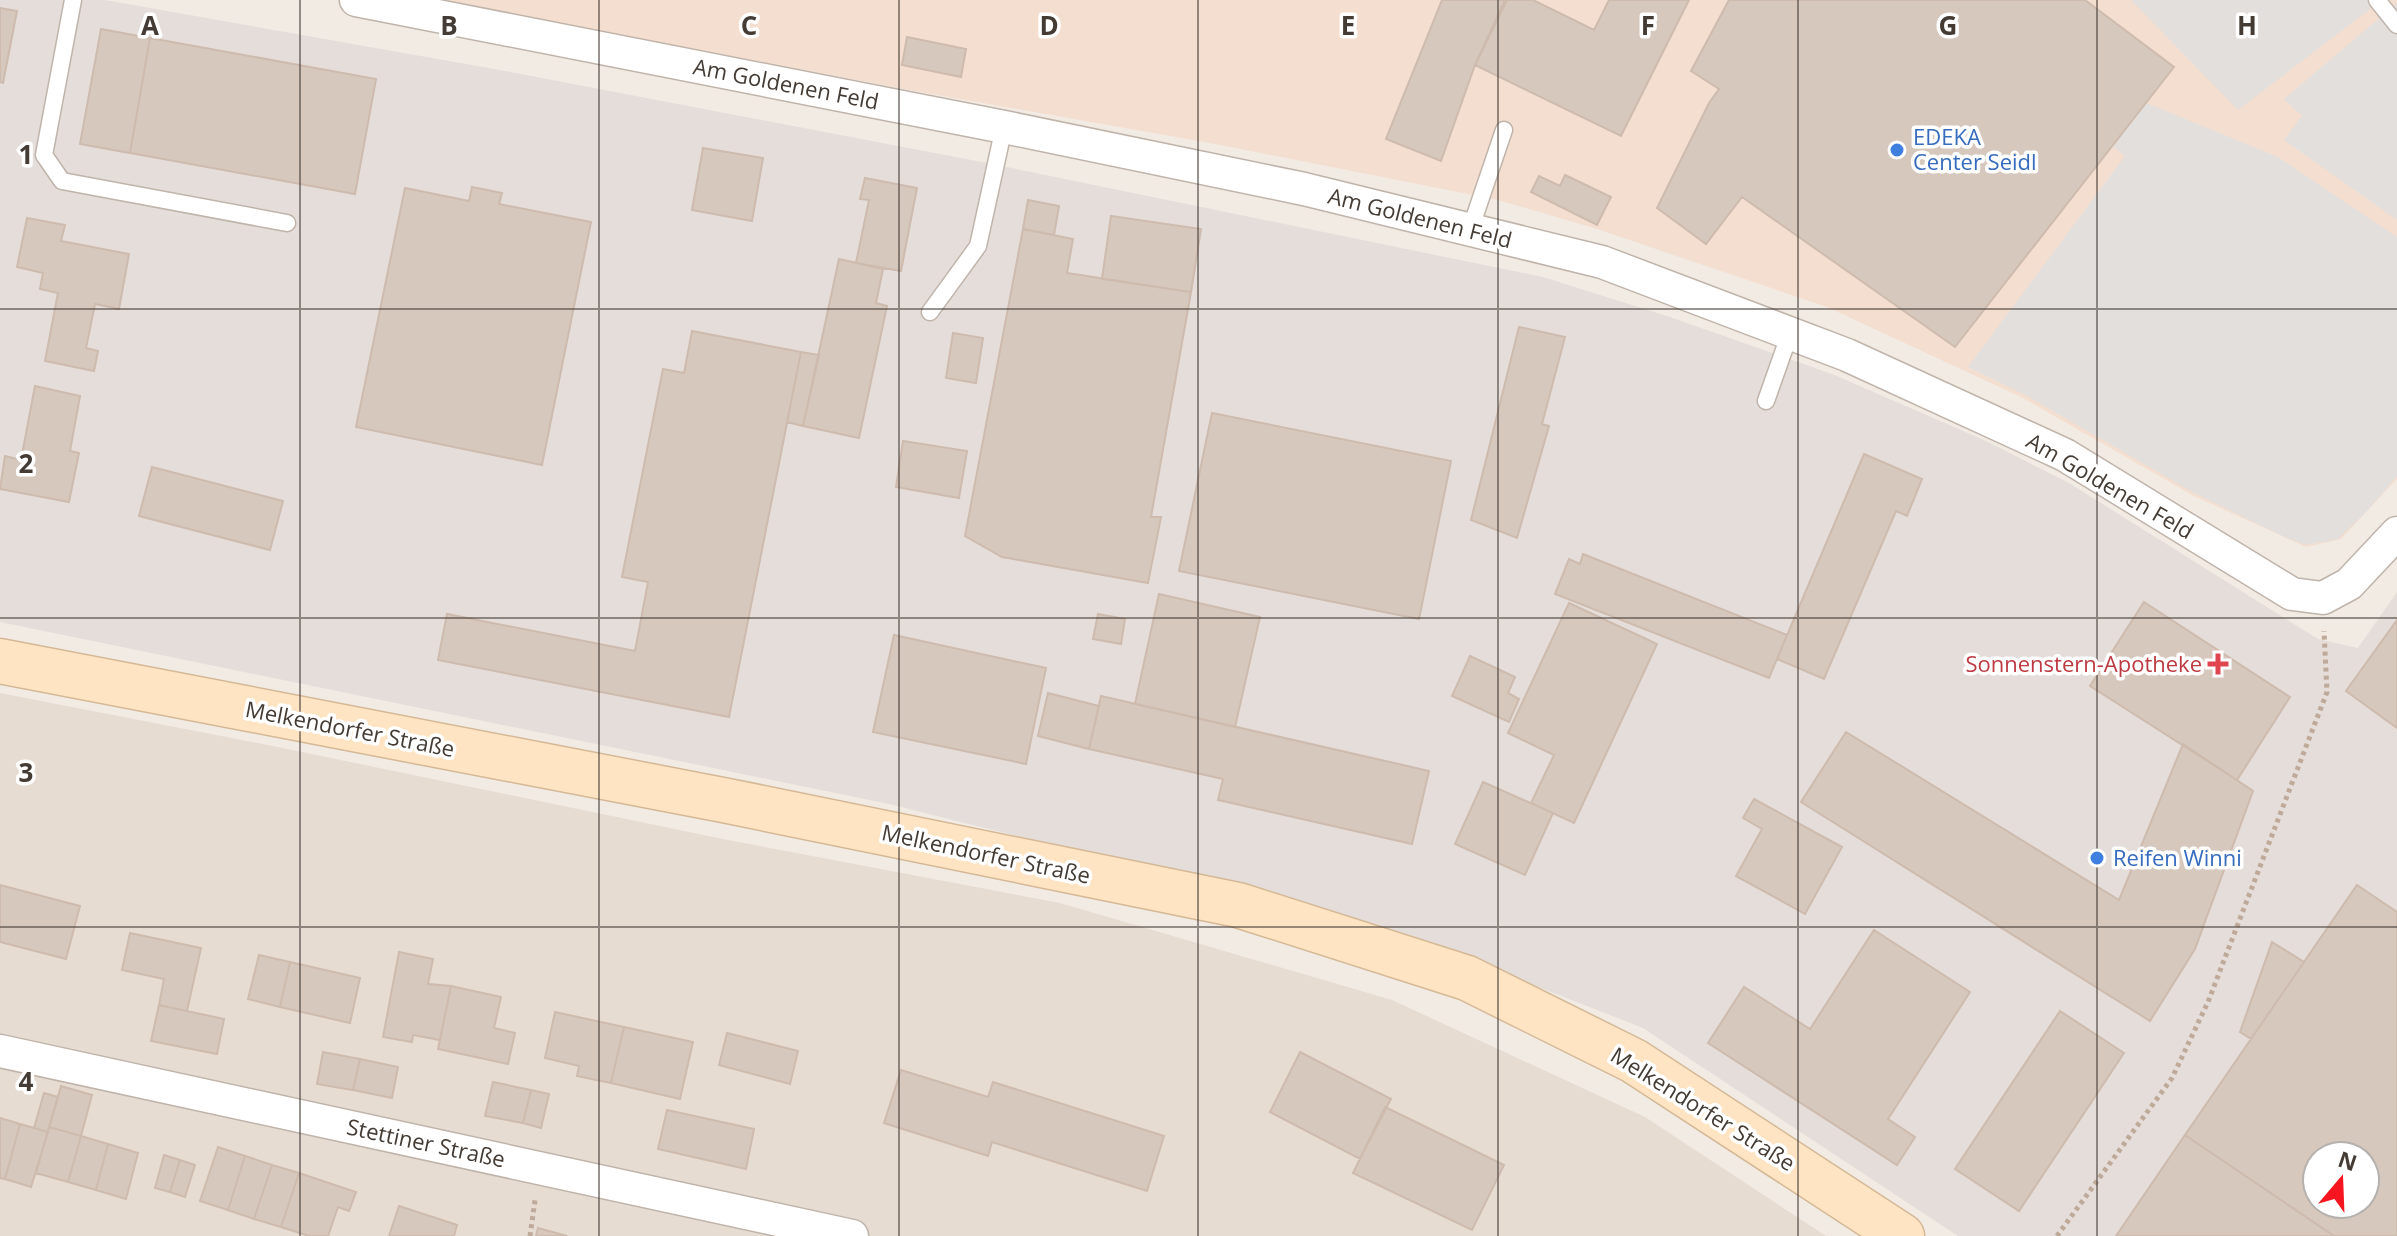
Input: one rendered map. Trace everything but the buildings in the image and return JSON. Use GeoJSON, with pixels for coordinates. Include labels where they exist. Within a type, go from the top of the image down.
{"type":"FeatureCollection","features":[{"type":"Feature","properties":{"kind":"street","name":"Am Goldenen Feld"},"geometry":{"type":"LineString","coordinates":[[356,0],[1304,189],[1602,262],[1847,355],[2065,455],[2292,594],[2323,598]]}},
{"type":"Feature","properties":{"kind":"street"},"geometry":{"type":"LineString","coordinates":[[2323,598],[2349,584],[2397,533]]}},
{"type":"Feature","properties":{"kind":"street","name":"Melkendorfer Straße"},"geometry":{"type":"LineString","coordinates":[[0,661],[728,801],[1238,905],[1467,978],[1634,1061],[1902,1236]]}},
{"type":"Feature","properties":{"kind":"street","name":"Stettiner Straße"},"geometry":{"type":"LineString","coordinates":[[0,1051],[852,1236]]}},
{"type":"Feature","properties":{"kind":"lane"},"geometry":{"type":"LineString","coordinates":[[73,0],[44,155],[62,181],[287,223]]}},
{"type":"Feature","properties":{"kind":"lane"},"geometry":{"type":"LineString","coordinates":[[2377,0],[2397,25]]}},
{"type":"Feature","properties":{"kind":"lane"},"geometry":{"type":"LineString","coordinates":[[930,312],[978,246],[1004,127]]}},
{"type":"Feature","properties":{"kind":"lane"},"geometry":{"type":"LineString","coordinates":[[1470,230],[1504,130]]}},
{"type":"Feature","properties":{"kind":"lane"},"geometry":{"type":"LineString","coordinates":[[1766,401],[1790,333]]}},
{"type":"Feature","properties":{"kind":"path"},"geometry":{"type":"LineString","coordinates":[[2057,1236],[2172,1078],[2208,1002],[2327,692],[2323,598]]}},
{"type":"Feature","properties":{"kind":"shaded area"},"geometry":{"type":"Polygon","coordinates":[[[0,0],[105,0],[500,70],[987,163],[1543,277],[1670,317],[1832,374],[1984,440],[2069,483],[2318,639],[2358,648],[2397,592],[2397,1236],[1958,1236],[1643,1028],[1390,929],[889,804],[0,622],[0,0]]]}},
{"type":"Feature","properties":{"kind":"shaded area"},"geometry":{"type":"Polygon","coordinates":[[[438,0],[2397,0],[2397,479],[2341,539],[2306,547],[2194,496],[2023,398],[1827,307],[1597,229],[1498,200],[1221,145],[915,91],[438,0]]]}},
{"type":"Feature","properties":{"kind":"shaded area"},"geometry":{"type":"Polygon","coordinates":[[[2131,0],[2382,0],[2238,110],[2131,0]]]}},
{"type":"Feature","properties":{"kind":"shaded area"},"geometry":{"type":"Polygon","coordinates":[[[2397,3],[2397,220],[2284,140],[2302,116],[2284,99],[2397,3]]]}},
{"type":"Feature","properties":{"kind":"shaded area"},"geometry":{"type":"Polygon","coordinates":[[[2132,97],[2278,157],[2397,237],[2397,476],[2338,539],[2306,545],[2287,538],[2194,493],[2027,396],[1968,367],[2125,156],[2103,139],[2132,97]]]}},
{"type":"Feature","properties":{"kind":"shaded area"},"geometry":{"type":"Polygon","coordinates":[[[0,693],[723,839],[1060,903],[1392,1000],[1645,1117],[1826,1236],[0,1236],[0,693]]]}},
{"type":"Feature","properties":{"kind":"place","name":"EDEKA Center Seidl"},"geometry":{"type":"Point","coordinates":[1897,150]}},
{"type":"Feature","properties":{"kind":"place","name":"Sonnenstern-Apotheke"},"geometry":{"type":"Point","coordinates":[2218,664]}},
{"type":"Feature","properties":{"kind":"place","name":"Reifen Winni"},"geometry":{"type":"Point","coordinates":[2097,858]}}]}
